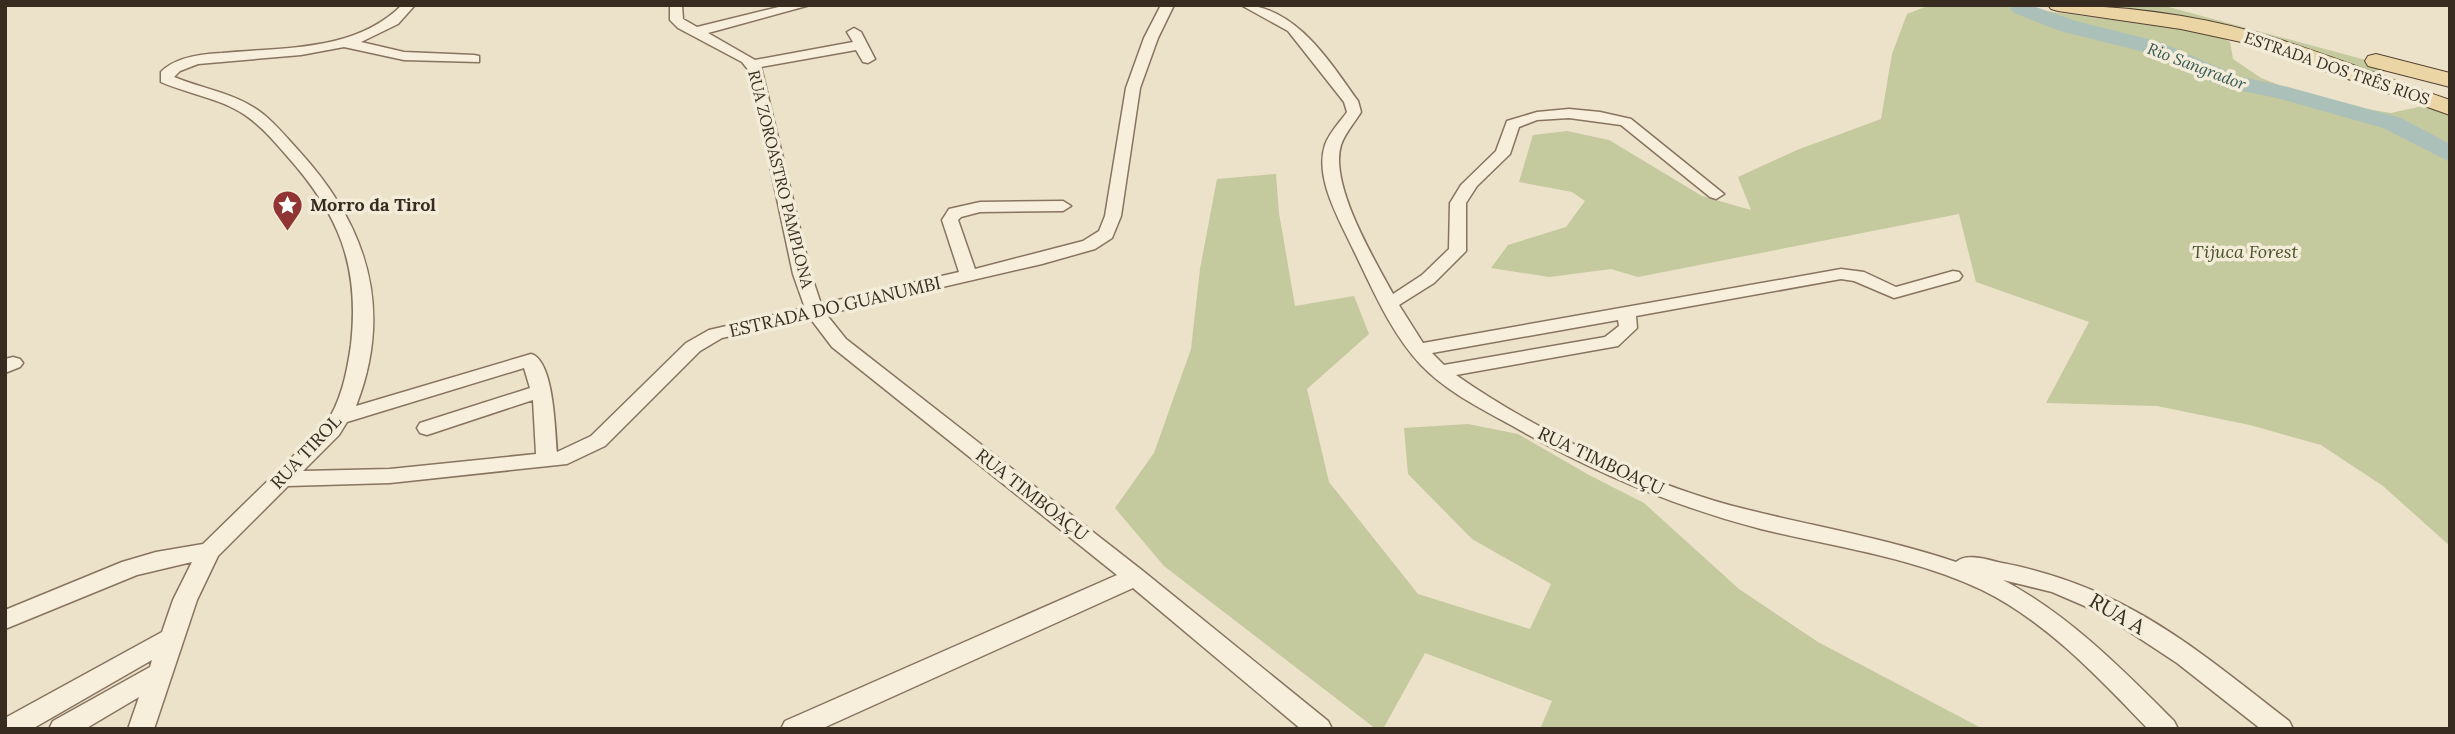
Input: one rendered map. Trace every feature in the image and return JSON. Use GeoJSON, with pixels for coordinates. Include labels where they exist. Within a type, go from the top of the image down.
{"type":"FeatureCollection","features":[{"type":"Feature","properties":{"kind":"main road","name":"ESTRADA DOS TRÊS RIOS"},"geometry":{"type":"LineString","coordinates":[[2058,5],[2181,23],[2252,38],[2450,108]]}},
{"type":"Feature","properties":{"kind":"main road"},"geometry":{"type":"LineString","coordinates":[[2169,5],[2446,79]]}},
{"type":"Feature","properties":{"kind":"main road"},"geometry":{"type":"LineString","coordinates":[[2409,92],[2393,82],[2391,75],[2402,73],[2446,79]]}},
{"type":"Feature","properties":{"kind":"street","name":"RUA TIROL"},"geometry":{"type":"LineString","coordinates":[[141,729],[195,577],[209,551],[342,417],[356,375],[361,340],[362,292],[357,257],[340,213],[318,179],[258,118],[234,103],[173,82],[166,79],[166,76],[174,68],[200,59],[345,43],[387,24],[409,5]]}},
{"type":"Feature","properties":{"kind":"street","name":"RUA ZOROASTRO PAMPLONA"},"geometry":{"type":"LineString","coordinates":[[676,5],[677,20],[753,64],[761,85],[802,274],[815,312]]}},
{"type":"Feature","properties":{"kind":"street"},"geometry":{"type":"LineString","coordinates":[[695,32],[804,5]]}},
{"type":"Feature","properties":{"kind":"street","name":"ESTRADA DO GUANUMBI"},"geometry":{"type":"LineString","coordinates":[[281,480],[390,476],[569,456],[598,441],[688,353],[716,334],[969,276],[1089,245],[1106,234],[1116,204],[1127,113],[1133,89],[1151,38],[1168,5]]}},
{"type":"Feature","properties":{"kind":"street","name":"RUA TIMBOAÇU"},"geometry":{"type":"LineString","coordinates":[[1247,5],[1293,27],[1351,101],[1354,113],[1333,145],[1332,175],[1355,235],[1389,304],[1418,350],[1438,372],[1486,403],[1580,455],[1679,498],[1730,513],[1927,559],[1990,584],[2074,641],[2165,729]]}},
{"type":"Feature","properties":{"kind":"street"},"geometry":{"type":"LineString","coordinates":[[753,64],[857,38],[868,59]]}},
{"type":"Feature","properties":{"kind":"street"},"geometry":{"type":"LineString","coordinates":[[345,43],[404,56],[474,59]]}},
{"type":"Feature","properties":{"kind":"street"},"geometry":{"type":"LineString","coordinates":[[1389,304],[1428,279],[1457,251],[1459,245],[1455,217],[1459,201],[1466,189],[1503,153],[1512,124],[1519,120],[1552,115],[1614,117],[1626,122],[1716,194]]}},
{"type":"Feature","properties":{"kind":"street"},"geometry":{"type":"LineString","coordinates":[[969,276],[950,220],[955,213],[980,207],[1063,206]]}},
{"type":"Feature","properties":{"kind":"street"},"geometry":{"type":"LineString","coordinates":[[1418,350],[1841,274],[1858,276],[1894,293],[1953,276]]}},
{"type":"Feature","properties":{"kind":"street","name":"RUA TIMBOAÇU"},"geometry":{"type":"LineString","coordinates":[[815,312],[839,343],[1135,577],[1319,729]]}},
{"type":"Feature","properties":{"kind":"street"},"geometry":{"type":"LineString","coordinates":[[1438,372],[1611,342],[1628,328],[1626,314]]}},
{"type":"Feature","properties":{"kind":"street"},"geometry":{"type":"LineString","coordinates":[[342,417],[531,360],[541,391],[547,460]]}},
{"type":"Feature","properties":{"kind":"street"},"geometry":{"type":"LineString","coordinates":[[427,428],[541,391]]}},
{"type":"Feature","properties":{"kind":"street"},"geometry":{"type":"LineString","coordinates":[[5,620],[136,565],[167,556],[209,551]]}},
{"type":"Feature","properties":{"kind":"street","name":"RUA A"},"geometry":{"type":"LineString","coordinates":[[1927,559],[2015,573],[2056,584],[2111,607],[2227,688],[2280,729]]}},
{"type":"Feature","properties":{"kind":"street"},"geometry":{"type":"LineString","coordinates":[[794,729],[1135,577]]}},
{"type":"Feature","properties":{"kind":"street"},"geometry":{"type":"LineString","coordinates":[[9,729],[173,637]]}},
{"type":"Feature","properties":{"kind":"street"},"geometry":{"type":"LineString","coordinates":[[62,729],[162,672]]}},
{"type":"Feature","properties":{"kind":"green space","name":"Tijuca Forest"},"geometry":{"type":"Polygon","coordinates":[[[1930,5],[1998,5],[2209,32],[2230,42],[2233,59],[2261,78],[2323,102],[2391,113],[2450,100],[2450,546],[2383,486],[2321,445],[2250,425],[2157,406],[2046,403],[2089,322],[1976,282],[1959,214],[1638,277],[1611,269],[1549,277],[1491,268],[1508,245],[1566,227],[1585,201],[1572,192],[1519,182],[1533,135],[1567,131],[1609,140],[1702,196],[1751,210],[1738,177],[1797,150],[1881,119],[1892,54],[1907,14],[1930,5]]]}},
{"type":"Feature","properties":{"kind":"green space"},"geometry":{"type":"Polygon","coordinates":[[[2090,5],[2161,5],[2399,69],[2381,72],[2379,76],[2130,10],[2090,5]]]}},
{"type":"Feature","properties":{"kind":"green space"},"geometry":{"type":"Polygon","coordinates":[[[1276,174],[1279,213],[1295,306],[1354,296],[1369,334],[1307,389],[1329,482],[1418,594],[1530,629],[1551,584],[1472,539],[1408,474],[1404,428],[1468,424],[1518,434],[1644,503],[1739,589],[1818,642],[1983,729],[1540,729],[1552,701],[1425,653],[1383,729],[1376,729],[1164,566],[1115,508],[1154,453],[1191,349],[1200,269],[1217,179],[1276,174]]]}},
{"type":"Feature","properties":{"kind":"waterway","name":"Rio Sangrador"},"geometry":{"type":"LineString","coordinates":[[2021,9],[2068,26],[2152,47],[2231,82],[2280,92],[2392,123],[2450,154]]}},
{"type":"Feature","properties":{"kind":"place","name":"Morro da Tirol"},"geometry":{"type":"Point","coordinates":[287,232]}}]}
